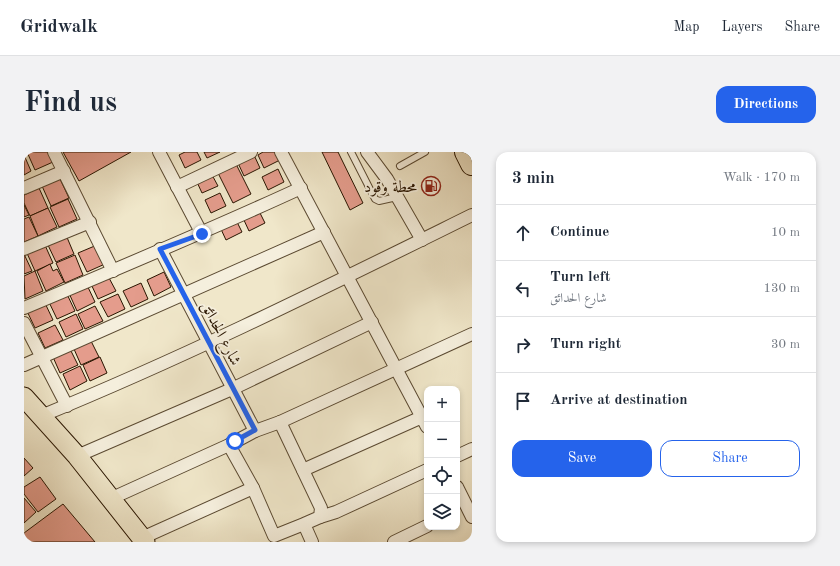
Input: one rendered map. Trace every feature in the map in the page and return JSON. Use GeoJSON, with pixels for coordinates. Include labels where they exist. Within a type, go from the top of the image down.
{"type":"FeatureCollection","features":[{"type":"Feature","properties":{"kind":"highway"},"geometry":{"type":"LineString","coordinates":[[466,152],[472,164]]}},
{"type":"Feature","properties":{"kind":"main road"},"geometry":{"type":"LineString","coordinates":[[24,397],[33,416],[62,459],[138,541]]}},
{"type":"Feature","properties":{"kind":"main road"},"geometry":{"type":"LineString","coordinates":[[33,416],[77,456],[110,499],[138,541]]}},
{"type":"Feature","properties":{"kind":"street"},"geometry":{"type":"LineString","coordinates":[[54,152],[113,271]]}},
{"type":"Feature","properties":{"kind":"street"},"geometry":{"type":"LineString","coordinates":[[159,152],[202,234]]}},
{"type":"Feature","properties":{"kind":"street"},"geometry":{"type":"LineString","coordinates":[[177,187],[251,152]]}},
{"type":"Feature","properties":{"kind":"street"},"geometry":{"type":"LineString","coordinates":[[281,152],[424,422],[303,470]]}},
{"type":"Feature","properties":{"kind":"street"},"geometry":{"type":"LineString","coordinates":[[367,152],[383,173],[422,240]]}},
{"type":"Feature","properties":{"kind":"street"},"geometry":{"type":"LineString","coordinates":[[24,188],[64,171]]}},
{"type":"Feature","properties":{"kind":"street"},"geometry":{"type":"LineString","coordinates":[[24,308],[113,271],[160,249],[202,234],[301,188]]}},
{"type":"Feature","properties":{"kind":"street"},"geometry":{"type":"LineString","coordinates":[[33,416],[67,406],[208,342],[348,277],[472,215]]}},
{"type":"Feature","properties":{"kind":"street"},"geometry":{"type":"LineString","coordinates":[[24,249],[90,222]]}},
{"type":"Feature","properties":{"kind":"street"},"geometry":{"type":"LineString","coordinates":[[24,365],[324,232]]}},
{"type":"Feature","properties":{"kind":"street","name":"شارع الحدائق"},"geometry":{"type":"LineString","coordinates":[[160,249],[232,389],[255,430]]}},
{"type":"Feature","properties":{"kind":"street"},"geometry":{"type":"LineString","coordinates":[[77,456],[232,389],[372,322]]}},
{"type":"Feature","properties":{"kind":"street"},"geometry":{"type":"LineString","coordinates":[[24,323],[67,406]]}},
{"type":"Feature","properties":{"kind":"street"},"geometry":{"type":"LineString","coordinates":[[110,499],[229,445],[255,430],[280,422],[472,334]]}},
{"type":"Feature","properties":{"kind":"street"},"geometry":{"type":"LineString","coordinates":[[280,422],[320,504],[322,513],[320,517]]}},
{"type":"Feature","properties":{"kind":"street"},"geometry":{"type":"LineString","coordinates":[[229,445],[253,488],[269,539],[320,517],[336,512],[424,471]]}},
{"type":"Feature","properties":{"kind":"street"},"geometry":{"type":"LineString","coordinates":[[460,455],[472,449]]}},
{"type":"Feature","properties":{"kind":"street"},"geometry":{"type":"LineString","coordinates":[[138,541],[253,488]]}},
{"type":"Feature","properties":{"kind":"street"},"geometry":{"type":"LineString","coordinates":[[459,494],[465,512]]}},
{"type":"Feature","properties":{"kind":"street"},"geometry":{"type":"LineString","coordinates":[[304,524],[312,542]]}},
{"type":"Feature","properties":{"kind":"street"},"geometry":{"type":"LineString","coordinates":[[394,542],[424,527]]}},
{"type":"Feature","properties":{"kind":"lane"},"geometry":{"type":"LineString","coordinates":[[351,152],[375,198],[379,201],[397,197]]}},
{"type":"Feature","properties":{"kind":"lane"},"geometry":{"type":"LineString","coordinates":[[400,166],[425,152]]}},
{"type":"Feature","properties":{"kind":"building"},"geometry":{"type":"Polygon","coordinates":[[[27,152],[49,152],[53,162],[35,170],[27,152]]]}},
{"type":"Feature","properties":{"kind":"building"},"geometry":{"type":"Polygon","coordinates":[[[63,152],[131,152],[79,181],[63,152]]]}},
{"type":"Feature","properties":{"kind":"building"},"geometry":{"type":"Polygon","coordinates":[[[185,152],[197,152],[201,160],[185,168],[179,155],[185,152]]]}},
{"type":"Feature","properties":{"kind":"building"},"geometry":{"type":"Polygon","coordinates":[[[204,152],[220,152],[207,158],[204,152]]]}},
{"type":"Feature","properties":{"kind":"building"},"geometry":{"type":"Polygon","coordinates":[[[263,152],[276,152],[280,160],[264,168],[258,155],[263,152]]]}},
{"type":"Feature","properties":{"kind":"building"},"geometry":{"type":"Polygon","coordinates":[[[322,152],[338,152],[363,203],[350,210],[322,152]]]}},
{"type":"Feature","properties":{"kind":"building"},"geometry":{"type":"Polygon","coordinates":[[[24,155],[31,171],[24,175],[24,155]]]}},
{"type":"Feature","properties":{"kind":"building"},"geometry":{"type":"Polygon","coordinates":[[[254,155],[260,168],[244,176],[238,163],[254,155]]]}},
{"type":"Feature","properties":{"kind":"building"},"geometry":{"type":"Polygon","coordinates":[[[236,164],[251,194],[233,203],[218,173],[236,164]]]}},
{"type":"Feature","properties":{"kind":"building"},"geometry":{"type":"Polygon","coordinates":[[[278,169],[284,182],[268,190],[262,177],[278,169]]]}},
{"type":"Feature","properties":{"kind":"building"},"geometry":{"type":"Polygon","coordinates":[[[211,173],[218,186],[202,193],[196,180],[211,173]]]}},
{"type":"Feature","properties":{"kind":"building"},"geometry":{"type":"Polygon","coordinates":[[[60,179],[69,198],[51,206],[42,186],[60,179]]]}},
{"type":"Feature","properties":{"kind":"building"},"geometry":{"type":"Polygon","coordinates":[[[39,188],[48,208],[30,216],[24,203],[24,195],[39,188]]]}},
{"type":"Feature","properties":{"kind":"building"},"geometry":{"type":"Polygon","coordinates":[[[220,193],[226,206],[211,213],[205,200],[220,193]]]}},
{"type":"Feature","properties":{"kind":"building"},"geometry":{"type":"Polygon","coordinates":[[[68,199],[77,219],[59,227],[50,207],[68,199]]]}},
{"type":"Feature","properties":{"kind":"building"},"geometry":{"type":"Polygon","coordinates":[[[24,205],[29,215],[24,217],[24,205]]]}},
{"type":"Feature","properties":{"kind":"building"},"geometry":{"type":"Polygon","coordinates":[[[48,208],[57,227],[38,236],[30,216],[48,208]]]}},
{"type":"Feature","properties":{"kind":"building"},"geometry":{"type":"Polygon","coordinates":[[[259,211],[265,223],[249,231],[243,218],[259,211]]]}},
{"type":"Feature","properties":{"kind":"building"},"geometry":{"type":"Polygon","coordinates":[[[29,217],[38,236],[24,242],[24,219],[29,217]]]}},
{"type":"Feature","properties":{"kind":"building"},"geometry":{"type":"Polygon","coordinates":[[[236,220],[242,232],[226,240],[220,227],[236,220]]]}},
{"type":"Feature","properties":{"kind":"building"},"geometry":{"type":"Polygon","coordinates":[[[66,235],[74,254],[56,262],[47,243],[66,235]]]}},
{"type":"Feature","properties":{"kind":"building"},"geometry":{"type":"Polygon","coordinates":[[[44,243],[53,263],[35,271],[26,251],[44,243]]]}},
{"type":"Feature","properties":{"kind":"building"},"geometry":{"type":"Polygon","coordinates":[[[97,245],[105,264],[87,272],[78,253],[97,245]]]}},
{"type":"Feature","properties":{"kind":"building"},"geometry":{"type":"Polygon","coordinates":[[[24,254],[32,271],[24,274],[24,254]]]}},
{"type":"Feature","properties":{"kind":"building"},"geometry":{"type":"Polygon","coordinates":[[[75,255],[83,275],[65,283],[56,263],[75,255]]]}},
{"type":"Feature","properties":{"kind":"building"},"geometry":{"type":"Polygon","coordinates":[[[50,264],[53,271],[57,269],[64,282],[46,291],[37,271],[50,264]]]}},
{"type":"Feature","properties":{"kind":"building"},"geometry":{"type":"Polygon","coordinates":[[[35,271],[43,291],[25,299],[24,276],[35,271]]]}},
{"type":"Feature","properties":{"kind":"building"},"geometry":{"type":"Polygon","coordinates":[[[164,272],[171,287],[154,296],[147,280],[164,272]]]}},
{"type":"Feature","properties":{"kind":"building"},"geometry":{"type":"Polygon","coordinates":[[[108,276],[116,291],[98,299],[91,284],[108,276]]]}},
{"type":"Feature","properties":{"kind":"building"},"geometry":{"type":"Polygon","coordinates":[[[86,283],[95,302],[77,311],[68,291],[86,283]]]}},
{"type":"Feature","properties":{"kind":"building"},"geometry":{"type":"Polygon","coordinates":[[[141,283],[148,299],[131,307],[123,291],[141,283]]]}},
{"type":"Feature","properties":{"kind":"building"},"geometry":{"type":"Polygon","coordinates":[[[66,292],[75,311],[57,319],[48,300],[66,292]]]}},
{"type":"Feature","properties":{"kind":"building"},"geometry":{"type":"Polygon","coordinates":[[[118,294],[125,309],[108,317],[100,302],[118,294]]]}},
{"type":"Feature","properties":{"kind":"building"},"geometry":{"type":"Polygon","coordinates":[[[44,301],[53,320],[35,328],[26,309],[44,301]]]}},
{"type":"Feature","properties":{"kind":"building"},"geometry":{"type":"Polygon","coordinates":[[[95,306],[103,321],[85,329],[78,314],[95,306]]]}},
{"type":"Feature","properties":{"kind":"building"},"geometry":{"type":"Polygon","coordinates":[[[76,314],[83,329],[66,337],[59,322],[76,314]]]}},
{"type":"Feature","properties":{"kind":"building"},"geometry":{"type":"Polygon","coordinates":[[[55,325],[63,340],[45,348],[38,333],[55,325]]]}},
{"type":"Feature","properties":{"kind":"building"},"geometry":{"type":"Polygon","coordinates":[[[91,341],[99,357],[81,365],[74,349],[91,341]]]}},
{"type":"Feature","properties":{"kind":"building"},"geometry":{"type":"Polygon","coordinates":[[[70,349],[78,365],[60,373],[53,357],[70,349]]]}},
{"type":"Feature","properties":{"kind":"building"},"geometry":{"type":"Polygon","coordinates":[[[100,357],[107,373],[90,381],[83,365],[100,357]]]}},
{"type":"Feature","properties":{"kind":"building"},"geometry":{"type":"Polygon","coordinates":[[[80,366],[87,381],[70,390],[63,374],[80,366]]]}},
{"type":"Feature","properties":{"kind":"building"},"geometry":{"type":"Polygon","coordinates":[[[24,458],[33,468],[24,476],[24,458]]]}},
{"type":"Feature","properties":{"kind":"building"},"geometry":{"type":"Polygon","coordinates":[[[40,477],[56,499],[38,512],[24,494],[24,487],[40,477]]]}},
{"type":"Feature","properties":{"kind":"building"},"geometry":{"type":"Polygon","coordinates":[[[24,498],[36,512],[24,523],[24,498]]]}},
{"type":"Feature","properties":{"kind":"building"},"geometry":{"type":"Polygon","coordinates":[[[63,504],[95,542],[25,542],[24,533],[63,504]]]}},
{"type":"Feature","properties":{"kind":"place","name":"محطة وقود"},"geometry":{"type":"Point","coordinates":[431,186]}},
{"type":"Feature","properties":{"kind":"route"},"geometry":{"type":"LineString","coordinates":[[202,234],[160,249],[232,389],[255,430],[235,441]]}}]}
